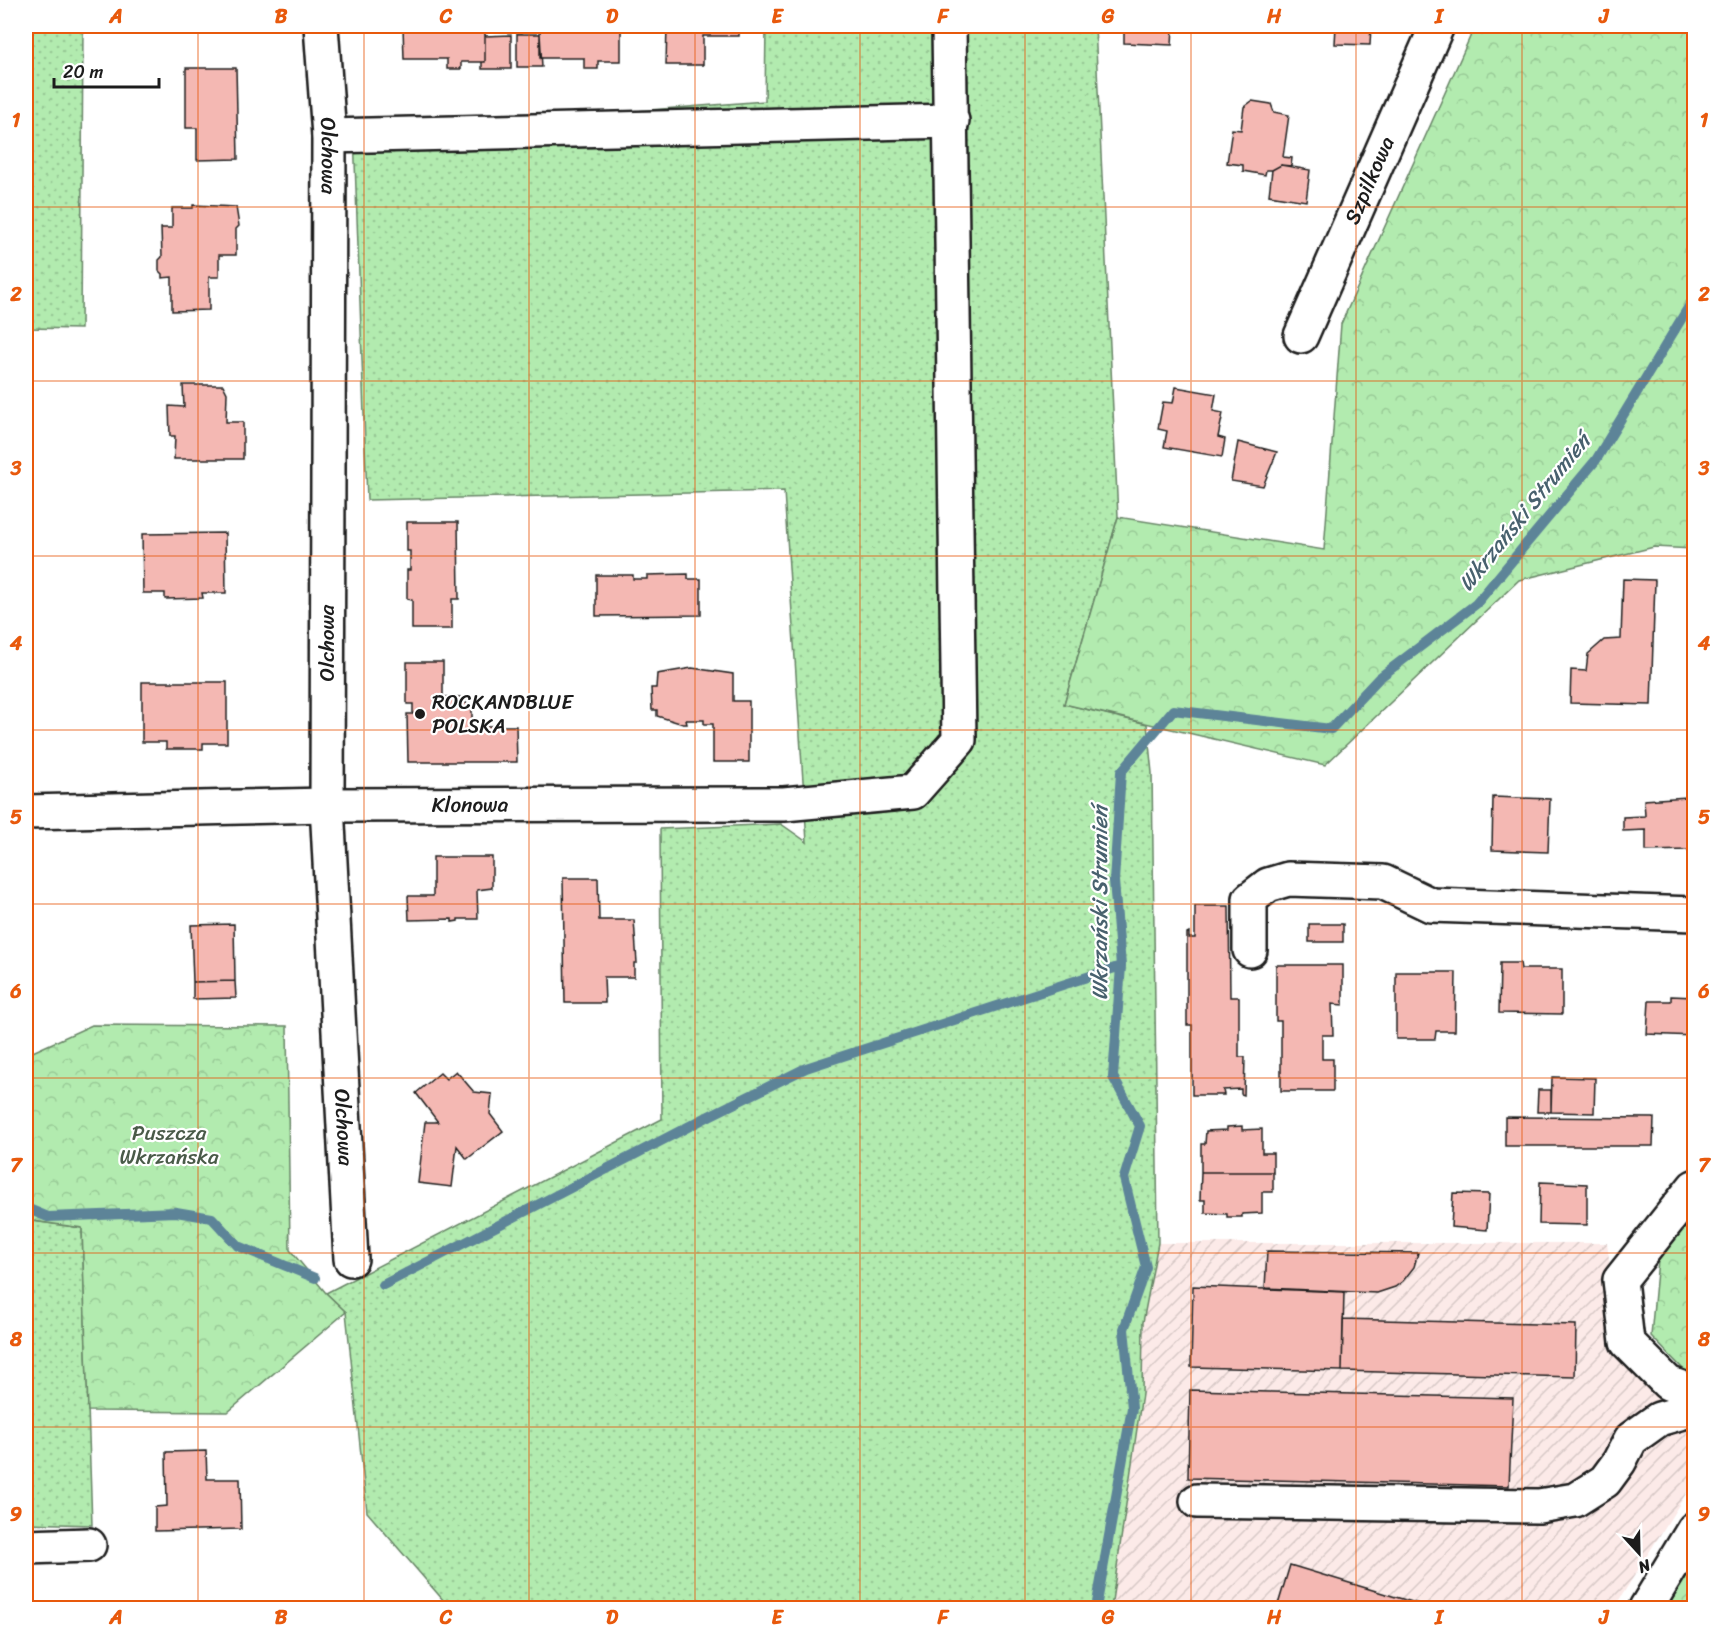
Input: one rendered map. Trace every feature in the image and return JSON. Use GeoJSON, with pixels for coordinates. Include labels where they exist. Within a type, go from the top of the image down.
{"type":"FeatureCollection","features":[{"type":"Feature","properties":{"kind":"street","name":"Olchowa"},"geometry":{"type":"LineString","coordinates":[[321,26],[329,136],[327,805],[351,1260]]}},
{"type":"Feature","properties":{"kind":"street"},"geometry":{"type":"LineString","coordinates":[[329,136],[952,121],[950,26]]}},
{"type":"Feature","properties":{"kind":"street","name":"Szpilkowa"},"geometry":{"type":"LineString","coordinates":[[1301,336],[1437,26]]}},
{"type":"Feature","properties":{"kind":"street","name":"Klonowa"},"geometry":{"type":"LineString","coordinates":[[26,812],[327,805],[784,804],[913,792],[959,740],[952,121]]}},
{"type":"Feature","properties":{"kind":"street"},"geometry":{"type":"LineString","coordinates":[[1250,950],[1250,900],[1268,885],[1288,879],[1383,882],[1431,905],[1695,914]]}},
{"type":"Feature","properties":{"kind":"street"},"geometry":{"type":"LineString","coordinates":[[1695,1187],[1620,1280],[1627,1342],[1668,1383],[1695,1393]]}},
{"type":"Feature","properties":{"kind":"street"},"geometry":{"type":"LineString","coordinates":[[1197,1501],[1539,1506],[1566,1502],[1575,1500],[1605,1481],[1619,1462],[1631,1439],[1649,1425],[1659,1419],[1695,1409]]}},
{"type":"Feature","properties":{"kind":"street"},"geometry":{"type":"LineString","coordinates":[[1646,1608],[1695,1529]]}},
{"type":"Feature","properties":{"kind":"street"},"geometry":{"type":"LineString","coordinates":[[26,1547],[89,1545]]}},
{"type":"Feature","properties":{"kind":"shaded area"},"geometry":{"type":"Polygon","coordinates":[[[1158,1243],[1607,1243],[1621,1353],[1694,1410],[1694,1481],[1614,1608],[1111,1608],[1142,1394],[1143,1322],[1158,1243]]]}},
{"type":"Feature","properties":{"kind":"green space"},"geometry":{"type":"Polygon","coordinates":[[[26,26],[83,26],[81,329],[26,328],[26,26]]]}},
{"type":"Feature","properties":{"kind":"green space"},"geometry":{"type":"Polygon","coordinates":[[[766,26],[1095,26],[1118,517],[1064,704],[1147,724],[1152,773],[1158,1243],[1143,1322],[1142,1394],[1111,1608],[450,1608],[367,1512],[346,1312],[326,1293],[662,1119],[660,829],[781,824],[807,842],[784,491],[367,500],[354,133],[765,101],[766,26]]]}},
{"type":"Feature","properties":{"kind":"green space"},"geometry":{"type":"Polygon","coordinates":[[[1475,26],[1694,26],[1694,549],[1654,547],[1519,580],[1325,765],[1064,704],[1118,517],[1324,550],[1341,324],[1475,26]]]}},
{"type":"Feature","properties":{"kind":"green space","name":"Puszcza Wkrzańska"},"geometry":{"type":"Polygon","coordinates":[[[92,1025],[287,1026],[290,1250],[326,1293],[346,1312],[228,1412],[88,1411],[82,1228],[26,1220],[26,1055],[92,1025]]]}},
{"type":"Feature","properties":{"kind":"green space"},"geometry":{"type":"Polygon","coordinates":[[[1694,1208],[1694,1374],[1684,1370],[1651,1336],[1658,1260],[1694,1208]]]}},
{"type":"Feature","properties":{"kind":"green space"},"geometry":{"type":"Polygon","coordinates":[[[26,1220],[82,1228],[92,1525],[26,1523],[26,1220]]]}},
{"type":"Feature","properties":{"kind":"green space"},"geometry":{"type":"Polygon","coordinates":[[[1694,1564],[1694,1608],[1667,1608],[1694,1564]]]}},
{"type":"Feature","properties":{"kind":"building"},"geometry":{"type":"Polygon","coordinates":[[[403,26],[485,26],[485,62],[461,62],[461,69],[447,69],[447,59],[404,59],[403,26]]]}},
{"type":"Feature","properties":{"kind":"building"},"geometry":{"type":"Polygon","coordinates":[[[540,26],[621,26],[621,61],[598,61],[598,69],[584,69],[584,58],[540,58],[540,26]]]}},
{"type":"Feature","properties":{"kind":"building"},"geometry":{"type":"Polygon","coordinates":[[[667,26],[739,26],[739,36],[703,36],[703,65],[666,65],[667,26]]]}},
{"type":"Feature","properties":{"kind":"building"},"geometry":{"type":"Polygon","coordinates":[[[1124,26],[1173,26],[1172,45],[1124,43],[1124,26]]]}},
{"type":"Feature","properties":{"kind":"building"},"geometry":{"type":"Polygon","coordinates":[[[1336,26],[1371,26],[1370,45],[1335,44],[1336,26]]]}},
{"type":"Feature","properties":{"kind":"building"},"geometry":{"type":"Polygon","coordinates":[[[517,34],[540,34],[542,67],[517,67],[517,34]]]}},
{"type":"Feature","properties":{"kind":"building"},"geometry":{"type":"Polygon","coordinates":[[[511,35],[511,69],[482,69],[482,62],[485,62],[485,36],[511,35]]]}},
{"type":"Feature","properties":{"kind":"building"},"geometry":{"type":"Polygon","coordinates":[[[186,68],[236,68],[238,159],[197,160],[197,128],[186,128],[186,68]]]}},
{"type":"Feature","properties":{"kind":"building"},"geometry":{"type":"Polygon","coordinates":[[[1252,101],[1271,104],[1274,112],[1289,115],[1283,157],[1292,158],[1291,166],[1281,165],[1272,170],[1266,170],[1265,175],[1243,171],[1243,165],[1227,163],[1232,129],[1241,130],[1244,107],[1252,101]]]}},
{"type":"Feature","properties":{"kind":"building"},"geometry":{"type":"Polygon","coordinates":[[[1281,165],[1310,170],[1306,201],[1269,195],[1272,170],[1281,165]]]}},
{"type":"Feature","properties":{"kind":"building"},"geometry":{"type":"Polygon","coordinates":[[[193,205],[236,207],[239,226],[236,229],[236,255],[219,255],[219,277],[209,277],[209,310],[172,311],[172,277],[162,278],[159,271],[159,260],[162,257],[161,228],[172,228],[172,208],[193,208],[193,205]]]}},
{"type":"Feature","properties":{"kind":"building"},"geometry":{"type":"Polygon","coordinates":[[[183,385],[223,385],[227,393],[226,422],[243,422],[243,459],[174,459],[175,436],[170,436],[169,406],[184,407],[183,385]]]}},
{"type":"Feature","properties":{"kind":"building"},"geometry":{"type":"Polygon","coordinates":[[[1176,387],[1216,394],[1213,411],[1223,413],[1218,437],[1225,439],[1222,457],[1164,447],[1167,431],[1158,429],[1163,402],[1173,403],[1176,387]]]}},
{"type":"Feature","properties":{"kind":"building"},"geometry":{"type":"Polygon","coordinates":[[[1238,442],[1277,452],[1263,486],[1231,481],[1238,442]]]}},
{"type":"Feature","properties":{"kind":"building"},"geometry":{"type":"Polygon","coordinates":[[[407,522],[458,522],[459,599],[452,599],[452,629],[412,629],[412,600],[407,599],[407,570],[410,570],[410,551],[407,551],[407,522]]]}},
{"type":"Feature","properties":{"kind":"building"},"geometry":{"type":"Polygon","coordinates":[[[225,533],[226,593],[202,593],[203,598],[165,599],[165,593],[143,593],[142,534],[225,533]]]}},
{"type":"Feature","properties":{"kind":"building"},"geometry":{"type":"Polygon","coordinates":[[[688,574],[688,579],[701,579],[701,615],[596,616],[596,575],[633,575],[633,579],[647,579],[647,575],[688,574]]]}},
{"type":"Feature","properties":{"kind":"building"},"geometry":{"type":"Polygon","coordinates":[[[1623,579],[1655,580],[1651,705],[1570,703],[1571,670],[1586,671],[1588,654],[1604,640],[1621,639],[1623,579]]]}},
{"type":"Feature","properties":{"kind":"building"},"geometry":{"type":"Polygon","coordinates":[[[407,662],[443,662],[443,697],[460,697],[472,709],[472,726],[516,726],[517,762],[408,762],[407,714],[413,714],[413,704],[407,704],[407,662]]]}},
{"type":"Feature","properties":{"kind":"building"},"geometry":{"type":"Polygon","coordinates":[[[692,668],[733,674],[733,701],[749,701],[749,762],[713,762],[713,724],[704,724],[704,720],[686,720],[687,724],[683,724],[657,716],[657,710],[652,710],[651,688],[656,688],[657,674],[692,668]]]}},
{"type":"Feature","properties":{"kind":"building"},"geometry":{"type":"Polygon","coordinates":[[[142,682],[227,682],[227,743],[203,743],[203,749],[166,749],[166,742],[142,742],[142,682]]]}},
{"type":"Feature","properties":{"kind":"building"},"geometry":{"type":"Polygon","coordinates":[[[1493,797],[1550,799],[1548,852],[1492,850],[1493,797]]]}},
{"type":"Feature","properties":{"kind":"building"},"geometry":{"type":"Polygon","coordinates":[[[1687,797],[1689,850],[1646,851],[1646,830],[1623,831],[1623,817],[1645,816],[1644,800],[1687,797]]]}},
{"type":"Feature","properties":{"kind":"building"},"geometry":{"type":"Polygon","coordinates":[[[433,857],[492,857],[492,888],[477,890],[478,919],[458,919],[452,922],[452,919],[409,920],[408,896],[433,896],[433,857]]]}},
{"type":"Feature","properties":{"kind":"building"},"geometry":{"type":"Polygon","coordinates":[[[563,878],[598,878],[599,920],[634,920],[637,963],[634,963],[634,977],[604,977],[605,1003],[565,1003],[563,878]]]}},
{"type":"Feature","properties":{"kind":"building"},"geometry":{"type":"Polygon","coordinates":[[[1195,906],[1229,906],[1230,997],[1239,997],[1239,1057],[1245,1057],[1244,1095],[1241,1094],[1241,1089],[1223,1090],[1224,1095],[1192,1095],[1192,1025],[1187,1025],[1187,933],[1189,932],[1189,938],[1195,938],[1195,906]]]}},
{"type":"Feature","properties":{"kind":"building"},"geometry":{"type":"Polygon","coordinates":[[[234,924],[235,981],[193,982],[191,925],[234,924]]]}},
{"type":"Feature","properties":{"kind":"building"},"geometry":{"type":"Polygon","coordinates":[[[1309,924],[1343,924],[1343,942],[1309,942],[1309,924]]]}},
{"type":"Feature","properties":{"kind":"building"},"geometry":{"type":"Polygon","coordinates":[[[1500,963],[1520,963],[1521,969],[1562,969],[1562,1014],[1499,1013],[1500,963]]]}},
{"type":"Feature","properties":{"kind":"building"},"geometry":{"type":"Polygon","coordinates":[[[1276,965],[1343,965],[1343,1005],[1332,1004],[1333,1035],[1322,1035],[1322,1059],[1333,1059],[1333,1091],[1281,1091],[1281,1021],[1276,1021],[1276,965]]]}},
{"type":"Feature","properties":{"kind":"building"},"geometry":{"type":"Polygon","coordinates":[[[1396,972],[1456,972],[1455,1031],[1436,1031],[1435,1039],[1396,1039],[1396,972]]]}},
{"type":"Feature","properties":{"kind":"building"},"geometry":{"type":"Polygon","coordinates":[[[235,981],[236,998],[193,999],[193,982],[235,981]]]}},
{"type":"Feature","properties":{"kind":"building"},"geometry":{"type":"Polygon","coordinates":[[[1671,996],[1694,997],[1694,1036],[1647,1034],[1649,1001],[1671,1001],[1671,996]]]}},
{"type":"Feature","properties":{"kind":"building"},"geometry":{"type":"Polygon","coordinates":[[[456,1071],[474,1092],[492,1094],[490,1114],[503,1131],[467,1159],[457,1146],[452,1187],[418,1183],[425,1122],[438,1122],[416,1093],[440,1073],[446,1079],[456,1071]]]}},
{"type":"Feature","properties":{"kind":"building"},"geometry":{"type":"Polygon","coordinates":[[[1552,1077],[1595,1078],[1594,1113],[1551,1112],[1552,1077]]]}},
{"type":"Feature","properties":{"kind":"building"},"geometry":{"type":"Polygon","coordinates":[[[1538,1090],[1551,1090],[1551,1112],[1537,1112],[1538,1090]]]}},
{"type":"Feature","properties":{"kind":"building"},"geometry":{"type":"Polygon","coordinates":[[[1505,1117],[1654,1118],[1653,1146],[1505,1146],[1505,1117]]]}},
{"type":"Feature","properties":{"kind":"building"},"geometry":{"type":"Polygon","coordinates":[[[1242,1126],[1242,1130],[1262,1129],[1262,1153],[1273,1153],[1273,1172],[1201,1172],[1201,1144],[1205,1144],[1206,1131],[1227,1130],[1227,1127],[1242,1126]]]}},
{"type":"Feature","properties":{"kind":"building"},"geometry":{"type":"Polygon","coordinates":[[[1201,1172],[1273,1172],[1273,1192],[1262,1192],[1262,1213],[1227,1217],[1227,1214],[1205,1213],[1205,1200],[1200,1200],[1201,1172]]]}},
{"type":"Feature","properties":{"kind":"building"},"geometry":{"type":"Polygon","coordinates":[[[1540,1182],[1587,1184],[1587,1225],[1539,1224],[1540,1182]]]}},
{"type":"Feature","properties":{"kind":"building"},"geometry":{"type":"Polygon","coordinates":[[[1453,1193],[1489,1194],[1487,1230],[1451,1227],[1453,1193]]]}},
{"type":"Feature","properties":{"kind":"building"},"geometry":{"type":"Polygon","coordinates":[[[1267,1251],[1418,1253],[1414,1267],[1403,1281],[1395,1287],[1377,1293],[1265,1288],[1267,1251]]]}},
{"type":"Feature","properties":{"kind":"building"},"geometry":{"type":"Polygon","coordinates":[[[1193,1286],[1344,1292],[1342,1371],[1191,1367],[1193,1286]]]}},
{"type":"Feature","properties":{"kind":"building"},"geometry":{"type":"Polygon","coordinates":[[[1343,1319],[1576,1325],[1575,1377],[1342,1371],[1343,1319]]]}},
{"type":"Feature","properties":{"kind":"building"},"geometry":{"type":"Polygon","coordinates":[[[1190,1390],[1513,1398],[1509,1486],[1188,1478],[1190,1390]]]}},
{"type":"Feature","properties":{"kind":"building"},"geometry":{"type":"Polygon","coordinates":[[[206,1451],[207,1479],[240,1479],[241,1529],[155,1531],[155,1507],[167,1506],[166,1452],[206,1451]]]}},
{"type":"Feature","properties":{"kind":"building"},"geometry":{"type":"Polygon","coordinates":[[[1290,1565],[1432,1608],[1277,1608],[1290,1565]]]}},
{"type":"Feature","properties":{"kind":"waterway","name":"Wkrzański Strumień"},"geometry":{"type":"LineString","coordinates":[[1096,1608],[1132,1408],[1124,1329],[1146,1267],[1124,1178],[1140,1126],[1113,1077],[1121,966],[1114,881],[1121,772],[1173,710],[1331,729],[1379,678],[1476,604],[1596,460],[1694,298]]}},
{"type":"Feature","properties":{"kind":"waterway"},"geometry":{"type":"LineString","coordinates":[[383,1285],[806,1068],[1121,966]]}},
{"type":"Feature","properties":{"kind":"waterway"},"geometry":{"type":"LineString","coordinates":[[26,1208],[48,1217],[176,1212],[212,1218],[238,1246],[315,1278]]}},
{"type":"Feature","properties":{"kind":"place","name":"ROCKANDBLUE POLSKA"},"geometry":{"type":"Point","coordinates":[420,714]}}]}
